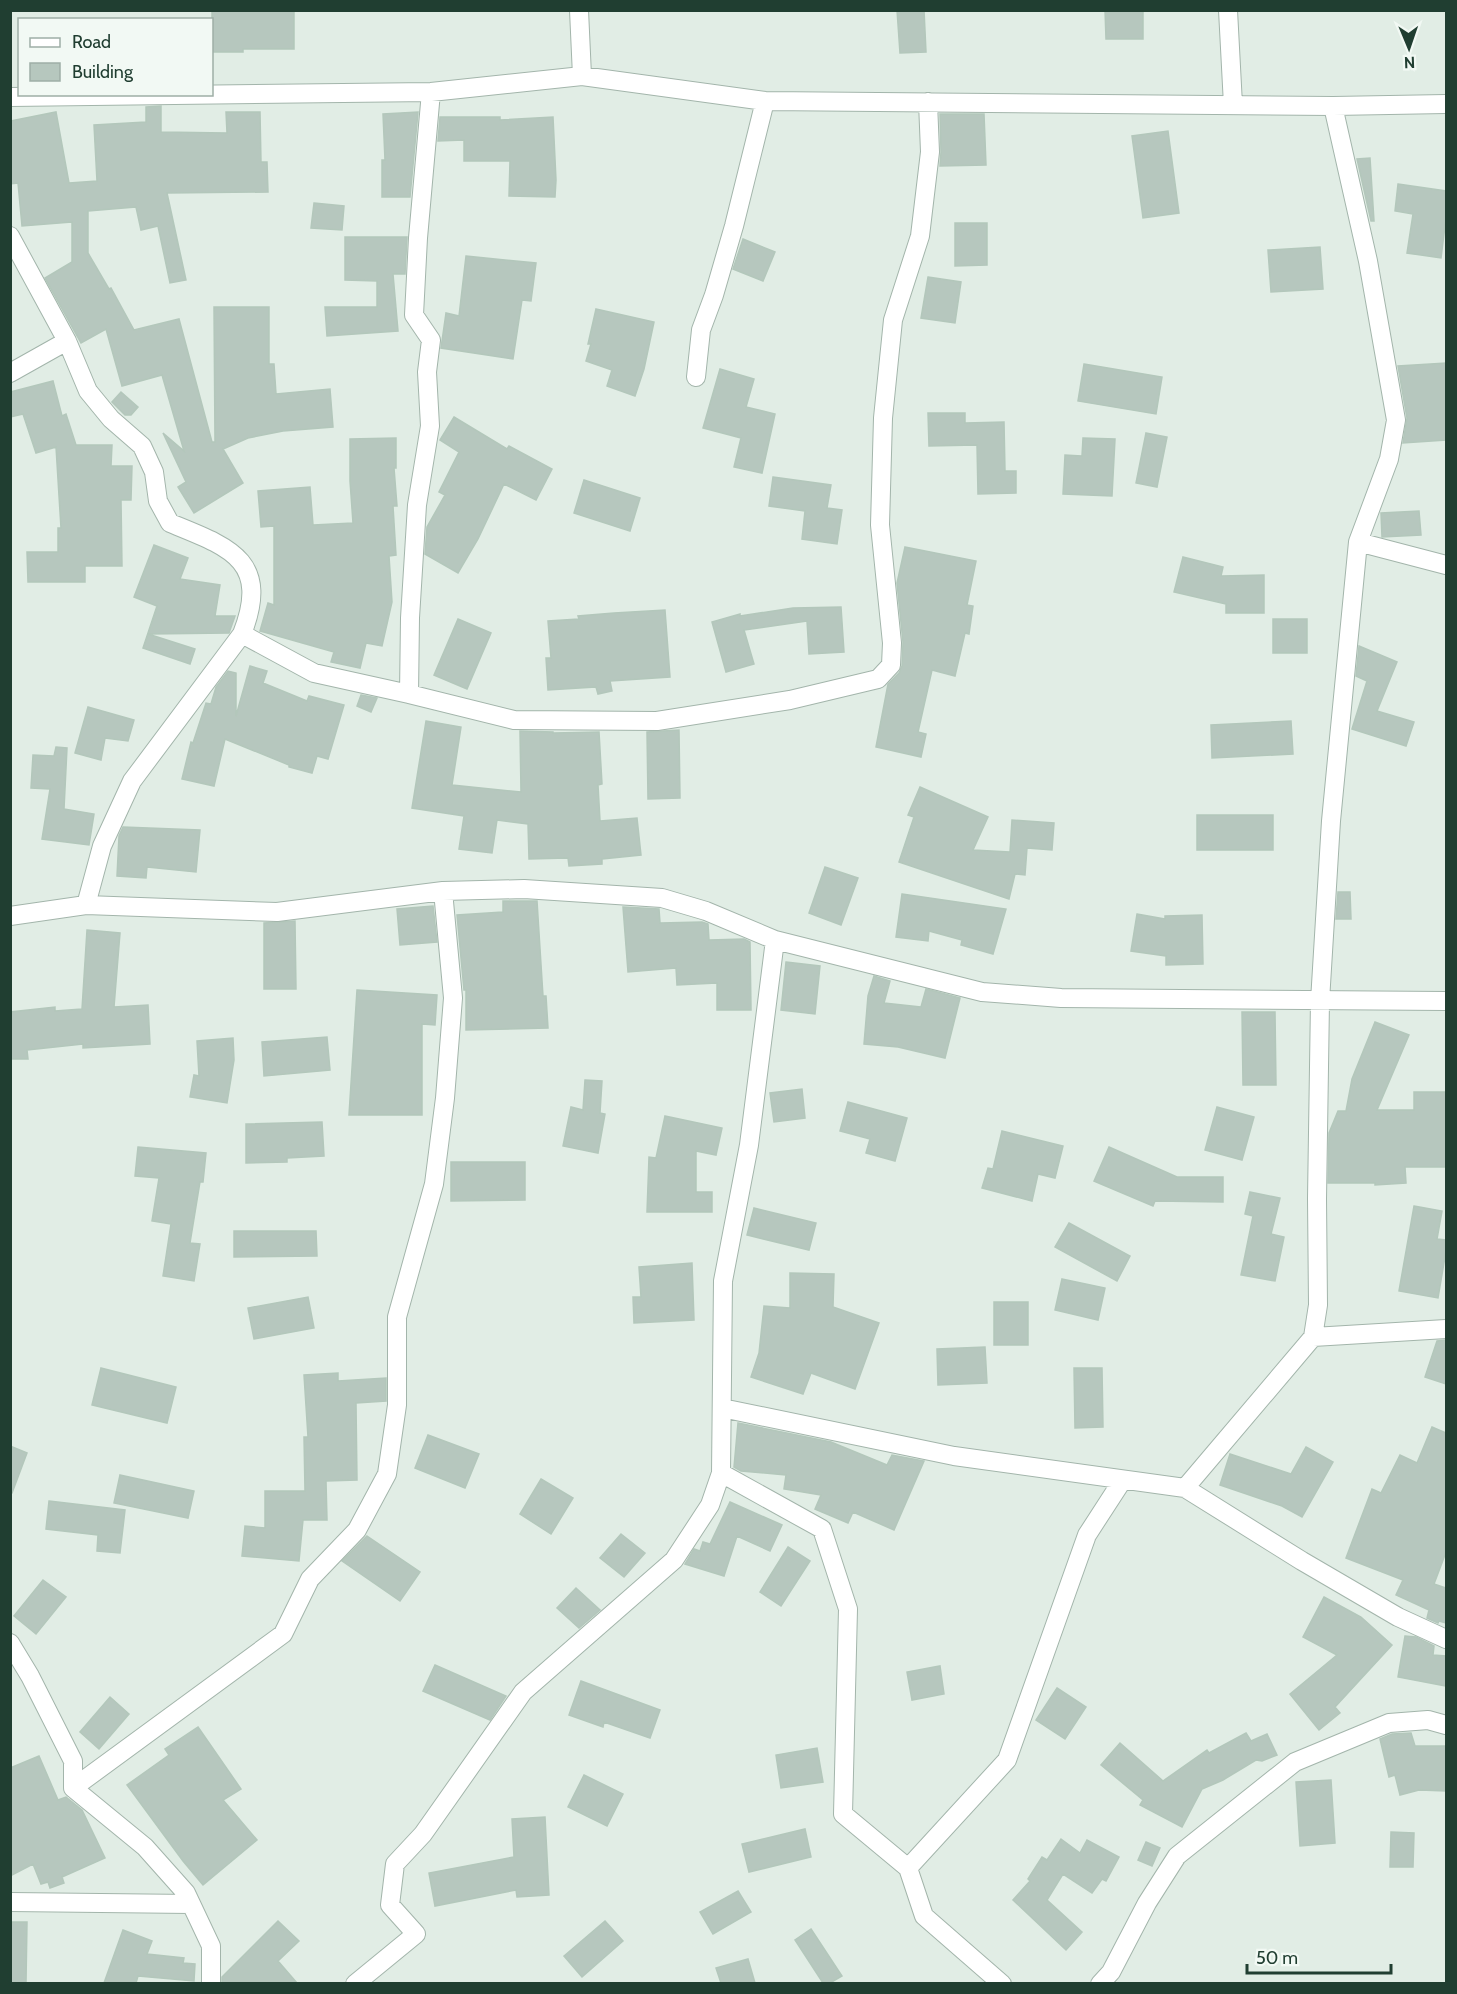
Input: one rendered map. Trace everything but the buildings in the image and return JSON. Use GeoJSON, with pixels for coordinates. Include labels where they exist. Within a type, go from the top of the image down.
{"type":"FeatureCollection","features":[{"type":"Feature","properties":{"kind":"street"},"geometry":{"type":"LineString","coordinates":[[579,10],[582,76]]}},
{"type":"Feature","properties":{"kind":"street"},"geometry":{"type":"LineString","coordinates":[[1228,10],[1233,105]]}},
{"type":"Feature","properties":{"kind":"street"},"geometry":{"type":"LineString","coordinates":[[213,95],[431,92],[582,76],[765,101],[1333,106],[1446,104]]}},
{"type":"Feature","properties":{"kind":"street"},"geometry":{"type":"LineString","coordinates":[[409,694],[410,618],[417,505],[430,426],[427,372],[430,340],[414,315],[418,238],[431,92]]}},
{"type":"Feature","properties":{"kind":"street"},"geometry":{"type":"LineString","coordinates":[[10,97],[94,96]]}},
{"type":"Feature","properties":{"kind":"street"},"geometry":{"type":"LineString","coordinates":[[696,377],[701,330],[714,295],[734,226],[765,101]]}},
{"type":"Feature","properties":{"kind":"street"},"geometry":{"type":"LineString","coordinates":[[242,634],[314,673],[514,720],[657,721],[801,697],[878,679],[891,665],[892,643],[880,525],[884,418],[893,320],[920,236],[930,152],[928,102]]}},
{"type":"Feature","properties":{"kind":"street"},"geometry":{"type":"LineString","coordinates":[[1185,1488],[1313,1337],[1318,1305],[1320,1001],[1331,821],[1358,542],[1389,459],[1396,420],[1368,261],[1333,106]]}},
{"type":"Feature","properties":{"kind":"street"},"geometry":{"type":"LineString","coordinates":[[10,236],[67,341],[88,391],[111,418],[142,446],[154,472],[159,501],[170,523],[221,545],[242,562],[252,583],[250,614],[242,634],[132,781],[102,846],[86,905]]}},
{"type":"Feature","properties":{"kind":"street"},"geometry":{"type":"LineString","coordinates":[[10,373],[67,341]]}},
{"type":"Feature","properties":{"kind":"street"},"geometry":{"type":"LineString","coordinates":[[1358,542],[1446,565]]}},
{"type":"Feature","properties":{"kind":"street"},"geometry":{"type":"LineString","coordinates":[[10,916],[86,905],[277,912],[443,891],[524,890],[662,898],[706,911],[775,940],[982,992],[1061,998],[1446,1001]]}},
{"type":"Feature","properties":{"kind":"street"},"geometry":{"type":"LineString","coordinates":[[73,1788],[283,1634],[310,1579],[357,1530],[387,1474],[397,1406],[397,1317],[434,1184],[445,1098],[453,998],[443,891]]}},
{"type":"Feature","properties":{"kind":"street"},"geometry":{"type":"LineString","coordinates":[[355,1983],[416,1934],[390,1905],[395,1864],[423,1834],[523,1692],[674,1560],[710,1504],[721,1473],[723,1281],[749,1145],[775,940]]}},
{"type":"Feature","properties":{"kind":"street"},"geometry":{"type":"LineString","coordinates":[[1313,1337],[1446,1329]]}},
{"type":"Feature","properties":{"kind":"street"},"geometry":{"type":"LineString","coordinates":[[722,1408],[954,1456],[1185,1488],[1398,1617],[1446,1639]]}},
{"type":"Feature","properties":{"kind":"street"},"geometry":{"type":"LineString","coordinates":[[721,1473],[822,1529],[848,1609],[843,1814],[908,1868],[924,1916],[1002,1983]]}},
{"type":"Feature","properties":{"kind":"street"},"geometry":{"type":"LineString","coordinates":[[908,1868],[1007,1760],[1087,1534],[1122,1480]]}},
{"type":"Feature","properties":{"kind":"street"},"geometry":{"type":"LineString","coordinates":[[10,1643],[30,1676],[73,1761],[73,1788]]}},
{"type":"Feature","properties":{"kind":"street"},"geometry":{"type":"LineString","coordinates":[[1100,1983],[1111,1972],[1147,1903],[1177,1856],[1295,1762],[1389,1723],[1428,1720],[1446,1725]]}},
{"type":"Feature","properties":{"kind":"street"},"geometry":{"type":"LineString","coordinates":[[73,1788],[145,1847],[186,1893],[211,1946],[211,1983]]}},
{"type":"Feature","properties":{"kind":"street"},"geometry":{"type":"LineString","coordinates":[[10,1902],[191,1904]]}}]}
